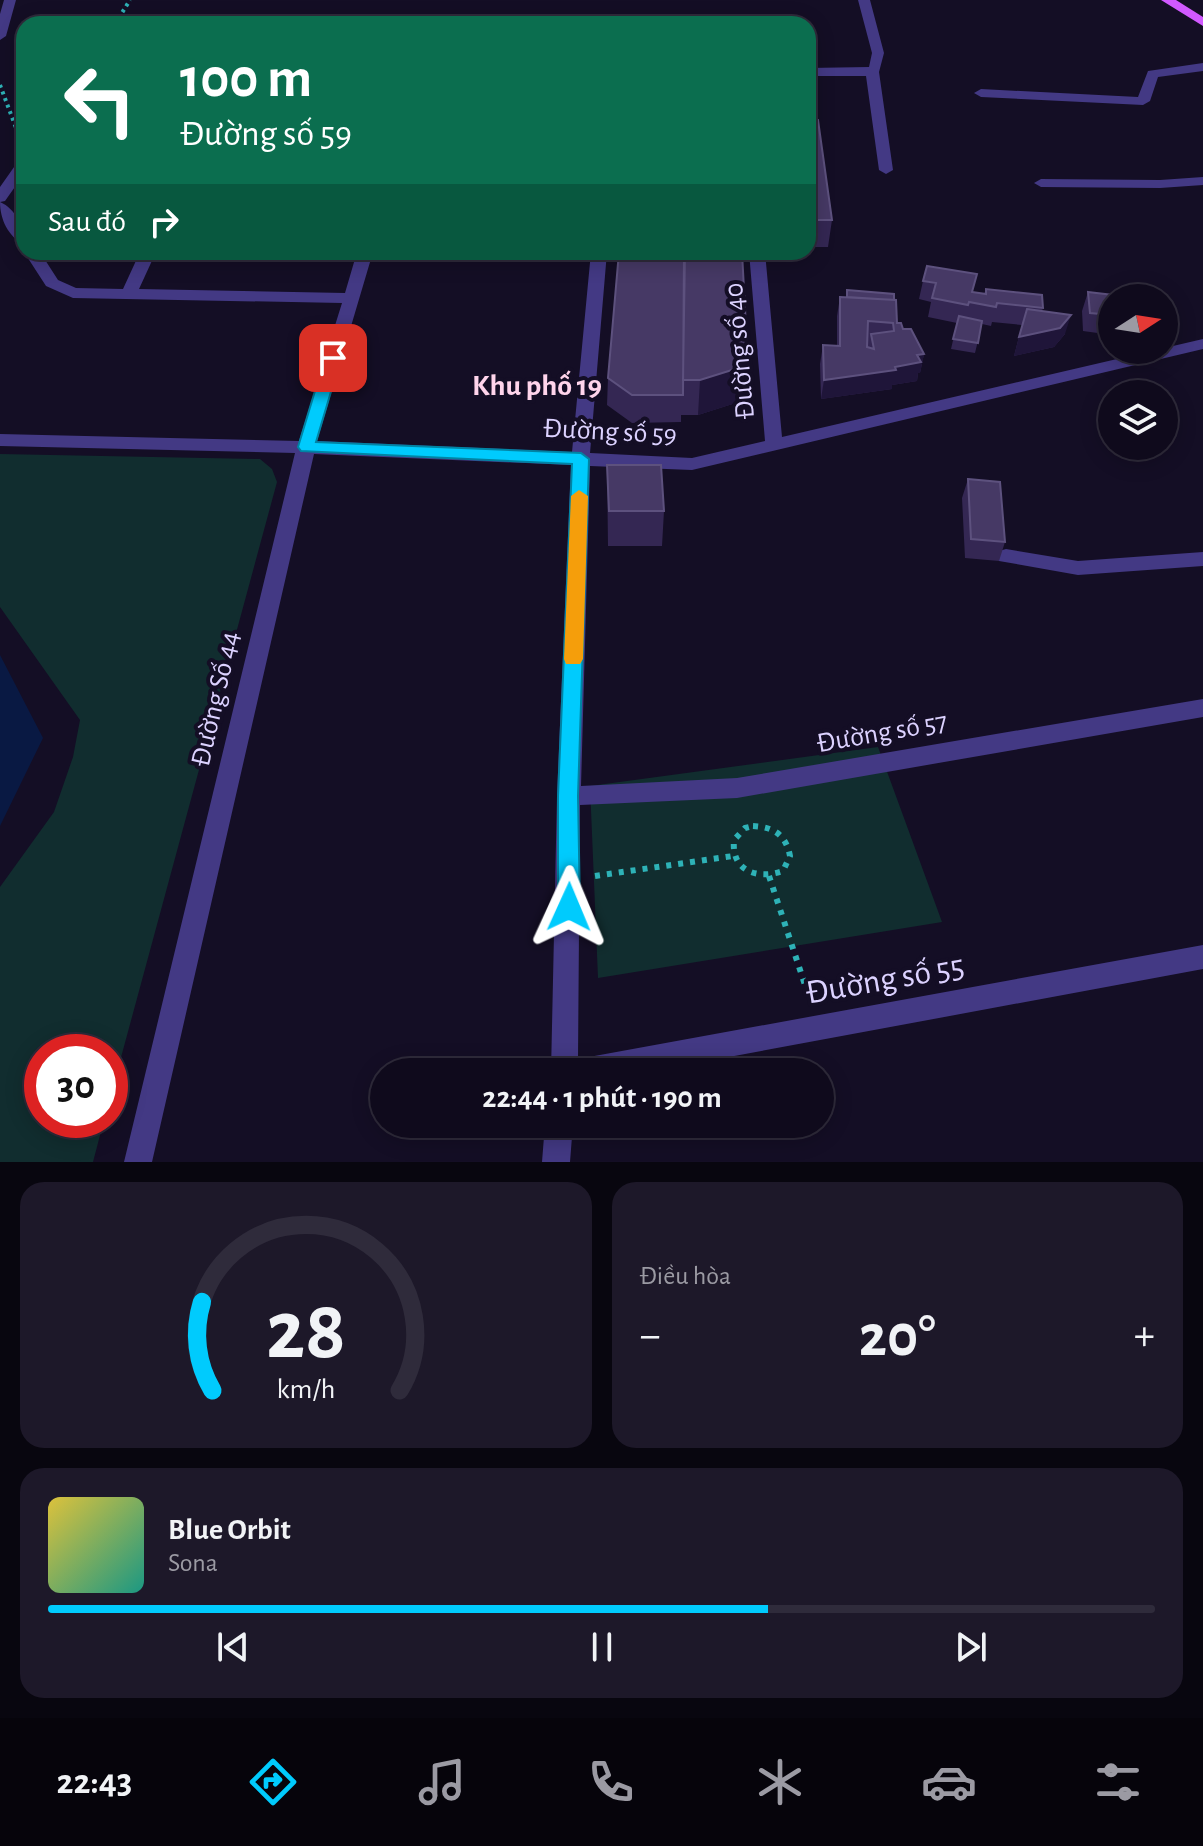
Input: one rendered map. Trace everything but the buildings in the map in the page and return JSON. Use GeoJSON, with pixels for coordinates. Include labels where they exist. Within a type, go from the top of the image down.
{"type":"FeatureCollection","features":[{"type":"Feature","properties":{"kind":"main road"},"geometry":{"type":"LineString","coordinates":[[1167,0],[1203,22]]}},
{"type":"Feature","properties":{"kind":"street"},"geometry":{"type":"LineString","coordinates":[[0,36],[10,0]]}},
{"type":"Feature","properties":{"kind":"street"},"geometry":{"type":"LineString","coordinates":[[864,0],[878,53],[879,61],[872,71],[886,170]]}},
{"type":"Feature","properties":{"kind":"street"},"geometry":{"type":"LineString","coordinates":[[981,93],[1143,101],[1153,74],[1203,67]]}},
{"type":"Feature","properties":{"kind":"street"},"geometry":{"type":"LineString","coordinates":[[816,72],[872,71]]}},
{"type":"Feature","properties":{"kind":"street"},"geometry":{"type":"LineString","coordinates":[[0,198],[16,175]]}},
{"type":"Feature","properties":{"kind":"street"},"geometry":{"type":"LineString","coordinates":[[1041,183],[1160,184],[1203,181]]}},
{"type":"Feature","properties":{"kind":"street"},"geometry":{"type":"LineString","coordinates":[[0,207],[16,228]]}},
{"type":"Feature","properties":{"kind":"street"},"geometry":{"type":"LineString","coordinates":[[37,260],[52,283],[73,293],[351,298]]}},
{"type":"Feature","properties":{"kind":"street"},"geometry":{"type":"LineString","coordinates":[[128,295],[144,260]]}},
{"type":"Feature","properties":{"kind":"street","name":"Đường Số 44"},"geometry":{"type":"LineString","coordinates":[[138,1162],[306,447],[363,260]]}},
{"type":"Feature","properties":{"kind":"street"},"geometry":{"type":"LineString","coordinates":[[564,1058],[568,796],[581,459],[598,260]]}},
{"type":"Feature","properties":{"kind":"street","name":"Đường số 40"},"geometry":{"type":"LineString","coordinates":[[758,260],[774,445]]}},
{"type":"Feature","properties":{"kind":"street","name":"Đường số 59"},"geometry":{"type":"LineString","coordinates":[[0,440],[306,447],[692,464],[1203,344]]}},
{"type":"Feature","properties":{"kind":"street"},"geometry":{"type":"LineString","coordinates":[[1006,556],[1078,568],[1203,559]]}},
{"type":"Feature","properties":{"kind":"street","name":"Đường số 57"},"geometry":{"type":"LineString","coordinates":[[568,796],[737,788],[1203,708]]}},
{"type":"Feature","properties":{"kind":"street","name":"Đường số 55"},"geometry":{"type":"LineString","coordinates":[[653,1058],[1203,957]]}},
{"type":"Feature","properties":{"kind":"street"},"geometry":{"type":"LineString","coordinates":[[556,1162],[558,1138]]}},
{"type":"Feature","properties":{"kind":"path"},"geometry":{"type":"LineString","coordinates":[[0,85],[16,128]]}},
{"type":"Feature","properties":{"kind":"path"},"geometry":{"type":"LineString","coordinates":[[753,826],[772,828],[786,839],[790,856],[783,871],[769,876],[754,876],[745,871],[733,856],[734,840],[745,828],[753,826]]}},
{"type":"Feature","properties":{"kind":"path"},"geometry":{"type":"LineString","coordinates":[[569,879],[733,856]]}},
{"type":"Feature","properties":{"kind":"path"},"geometry":{"type":"LineString","coordinates":[[769,876],[819,1027]]}},
{"type":"Feature","properties":{"kind":"green space"},"geometry":{"type":"Polygon","coordinates":[[[0,454],[260,459],[272,469],[277,482],[127,1034],[24,1034],[24,1138],[99,1138],[93,1162],[0,1162],[0,887],[54,812],[73,757],[80,720],[0,607],[0,454]]]}},
{"type":"Feature","properties":{"kind":"green space"},"geometry":{"type":"Polygon","coordinates":[[[878,747],[942,922],[598,978],[590,786],[878,747]]]}},
{"type":"Feature","properties":{"kind":"water"},"geometry":{"type":"Polygon","coordinates":[[[0,655],[43,738],[0,826],[0,655]]]}},
{"type":"Feature","properties":{"kind":"slow traffic"},"geometry":{"type":"LineString","coordinates":[[573,659],[579,496]]}},
{"type":"Feature","properties":{"kind":"district","name":"Khu phố 19"},"geometry":{"type":"Point","coordinates":[537,386]}},
{"type":"Feature","properties":{"kind":"route"},"geometry":{"type":"LineString","coordinates":[[333,358],[306,447],[581,459],[568,796],[569,907]]}}]}
